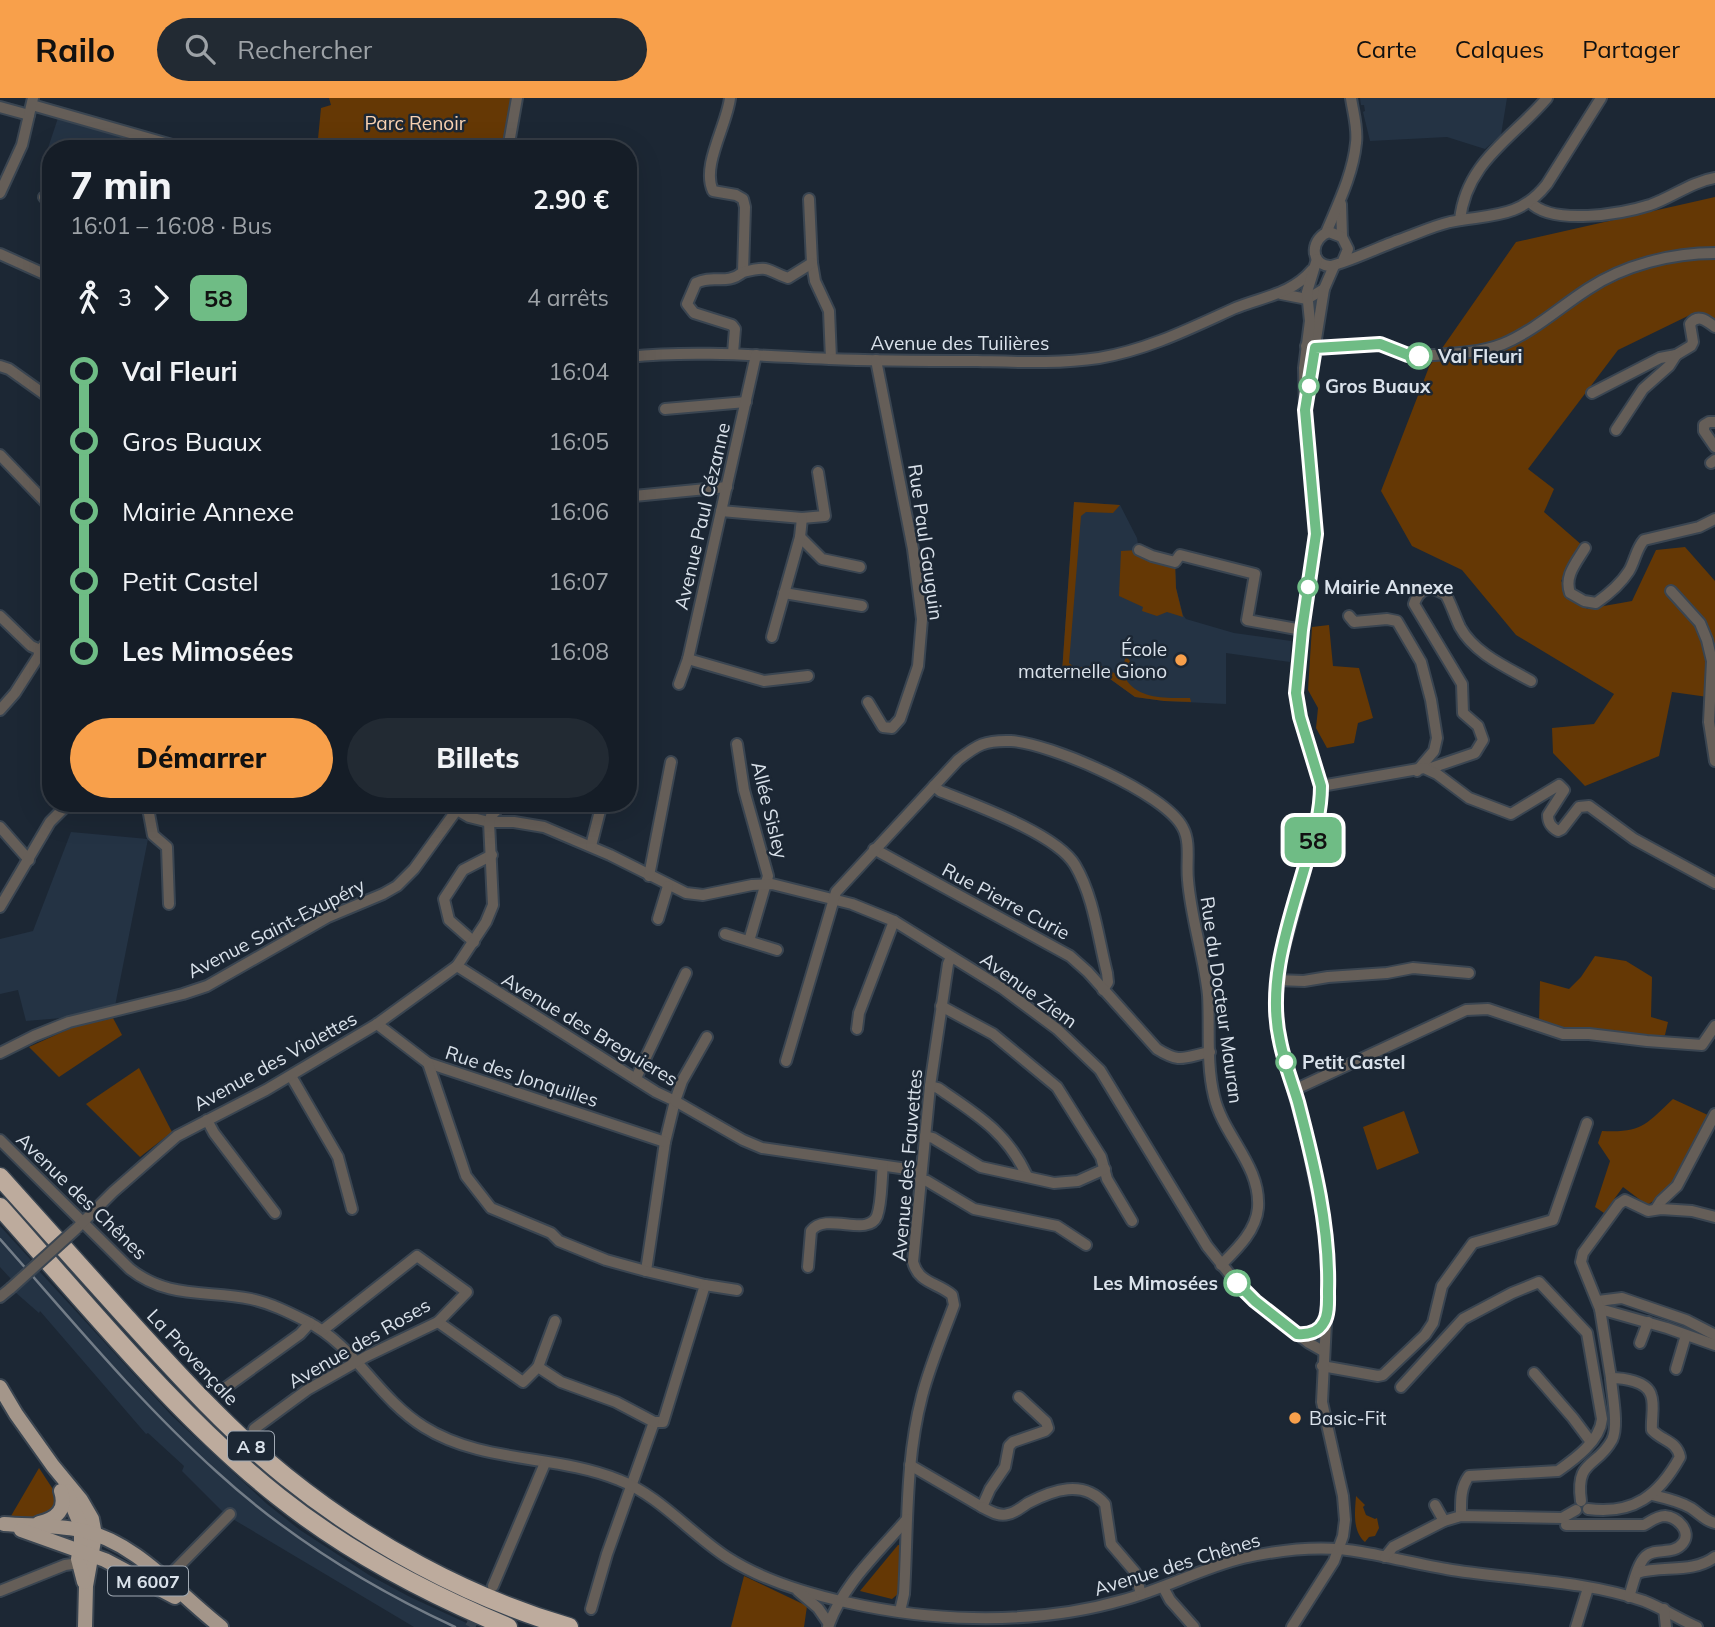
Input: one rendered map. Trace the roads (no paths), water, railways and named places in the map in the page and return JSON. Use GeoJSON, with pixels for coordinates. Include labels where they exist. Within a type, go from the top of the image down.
{"type":"FeatureCollection","features":[{"type":"Feature","properties":{"kind":"highway","name":"La Provençale"},"geometry":{"type":"LineString","coordinates":[[0,1177],[195,1393],[283,1475],[347,1522],[432,1572],[514,1608],[569,1627]]}},
{"type":"Feature","properties":{"kind":"highway","name":"A 8"},"geometry":{"type":"LineString","coordinates":[[0,1207],[159,1384],[239,1463],[278,1497],[399,1577],[508,1627]]}},
{"type":"Feature","properties":{"kind":"main road"},"geometry":{"type":"LineString","coordinates":[[0,1387],[16,1414],[92,1519],[84,1556],[85,1627]]}},
{"type":"Feature","properties":{"kind":"main road"},"geometry":{"type":"LineString","coordinates":[[26,1526],[50,1520],[63,1507],[64,1499],[53,1466]]}},
{"type":"Feature","properties":{"kind":"main road","name":"M 6007"},"geometry":{"type":"LineString","coordinates":[[2,1524],[88,1532],[136,1556],[221,1627]]}},
{"type":"Feature","properties":{"kind":"main road","name":"M 6007"},"geometry":{"type":"LineString","coordinates":[[2,1524],[84,1556],[117,1565],[201,1612]]}},
{"type":"Feature","properties":{"kind":"street"},"geometry":{"type":"LineString","coordinates":[[510,140],[517,98]]}},
{"type":"Feature","properties":{"kind":"street"},"geometry":{"type":"LineString","coordinates":[[730,98],[712,162],[710,185],[713,191],[743,199],[743,272]]}},
{"type":"Feature","properties":{"kind":"street"},"geometry":{"type":"LineString","coordinates":[[1344,98],[1354,151]]}},
{"type":"Feature","properties":{"kind":"street"},"geometry":{"type":"LineString","coordinates":[[1311,347],[1307,299],[1315,264],[1315,243],[1326,233],[1340,199],[1354,151],[1356,126],[1351,98]]}},
{"type":"Feature","properties":{"kind":"street"},"geometry":{"type":"LineString","coordinates":[[1460,220],[1466,195],[1487,156],[1547,98]]}},
{"type":"Feature","properties":{"kind":"street"},"geometry":{"type":"LineString","coordinates":[[1315,264],[1338,263],[1460,220],[1508,213],[1530,202],[1547,184],[1601,98]]}},
{"type":"Feature","properties":{"kind":"street"},"geometry":{"type":"LineString","coordinates":[[0,107],[31,106],[154,140]]}},
{"type":"Feature","properties":{"kind":"street"},"geometry":{"type":"LineString","coordinates":[[1,190],[19,152],[31,106]]}},
{"type":"Feature","properties":{"kind":"street"},"geometry":{"type":"LineString","coordinates":[[1530,202],[1540,211],[1573,216],[1622,211],[1649,205],[1702,180],[1715,178]]}},
{"type":"Feature","properties":{"kind":"street"},"geometry":{"type":"LineString","coordinates":[[809,199],[812,263],[816,281],[829,311],[831,359]]}},
{"type":"Feature","properties":{"kind":"street"},"geometry":{"type":"LineString","coordinates":[[1292,1627],[1339,1550],[1345,1509],[1322,1402],[1328,1256],[1324,1224],[1278,1030],[1276,980],[1317,826],[1321,786],[1297,702],[1302,630],[1316,534],[1305,410],[1311,347],[1324,289],[1338,263],[1347,254],[1340,199]]}},
{"type":"Feature","properties":{"kind":"street"},"geometry":{"type":"LineString","coordinates":[[1326,233],[1336,233],[1369,251]]}},
{"type":"Feature","properties":{"kind":"street"},"geometry":{"type":"LineString","coordinates":[[1311,347],[1380,344],[1408,355],[1419,356],[1489,348],[1513,339],[1588,289],[1616,275],[1656,261],[1683,255],[1715,253]]}},
{"type":"Feature","properties":{"kind":"street"},"geometry":{"type":"LineString","coordinates":[[0,254],[42,273]]}},
{"type":"Feature","properties":{"kind":"street"},"geometry":{"type":"LineString","coordinates":[[733,353],[735,330],[732,325],[694,313],[687,304],[696,282],[732,279],[743,272],[759,268],[770,269],[788,278],[812,263]]}},
{"type":"Feature","properties":{"kind":"street","name":"Avenue des Tuilières"},"geometry":{"type":"LineString","coordinates":[[637,357],[733,353],[831,359],[1018,362],[1100,358],[1150,345],[1236,308],[1281,294],[1304,279],[1315,264]]}},
{"type":"Feature","properties":{"kind":"street"},"geometry":{"type":"LineString","coordinates":[[1307,299],[1324,289]]}},
{"type":"Feature","properties":{"kind":"street","name":"Avenue des Tuilières"},"geometry":{"type":"LineString","coordinates":[[1281,294],[1307,299]]}},
{"type":"Feature","properties":{"kind":"street"},"geometry":{"type":"LineString","coordinates":[[1591,393],[1660,358],[1676,355],[1691,346],[1692,320],[1704,319],[1715,327]]}},
{"type":"Feature","properties":{"kind":"street","name":"Avenue Paul Cézanne"},"geometry":{"type":"LineString","coordinates":[[679,684],[688,659],[756,355]]}},
{"type":"Feature","properties":{"kind":"street"},"geometry":{"type":"LineString","coordinates":[[1616,430],[1643,388],[1669,366],[1676,355]]}},
{"type":"Feature","properties":{"kind":"street","name":"Rue Paul Gauguin"},"geometry":{"type":"LineString","coordinates":[[868,702],[883,727],[892,728],[900,719],[918,666],[922,619],[913,549],[876,360]]}},
{"type":"Feature","properties":{"kind":"street"},"geometry":{"type":"LineString","coordinates":[[0,366],[9,369],[42,393]]}},
{"type":"Feature","properties":{"kind":"street"},"geometry":{"type":"LineString","coordinates":[[665,409],[746,402]]}},
{"type":"Feature","properties":{"kind":"street"},"geometry":{"type":"LineString","coordinates":[[1715,422],[1704,425],[1704,431],[1715,447]]}},
{"type":"Feature","properties":{"kind":"street"},"geometry":{"type":"LineString","coordinates":[[0,455],[42,499]]}},
{"type":"Feature","properties":{"kind":"street"},"geometry":{"type":"LineString","coordinates":[[721,510],[802,518],[825,516],[818,472]]}},
{"type":"Feature","properties":{"kind":"street"},"geometry":{"type":"LineString","coordinates":[[637,496],[727,487]]}},
{"type":"Feature","properties":{"kind":"street"},"geometry":{"type":"LineString","coordinates":[[772,637],[800,537],[802,518]]}},
{"type":"Feature","properties":{"kind":"street"},"geometry":{"type":"LineString","coordinates":[[1585,548],[1570,572],[1567,584],[1570,593],[1584,601],[1596,603],[1614,591],[1644,540],[1699,527],[1715,519]]}},
{"type":"Feature","properties":{"kind":"street"},"geometry":{"type":"LineString","coordinates":[[800,537],[822,559],[860,567]]}},
{"type":"Feature","properties":{"kind":"street"},"geometry":{"type":"LineString","coordinates":[[1139,550],[1175,562],[1180,555],[1255,574],[1247,620],[1302,630]]}},
{"type":"Feature","properties":{"kind":"street"},"geometry":{"type":"LineString","coordinates":[[1321,786],[1423,770],[1475,753],[1483,740],[1478,726],[1463,713],[1462,684],[1414,604],[1417,596],[1425,589],[1432,588],[1446,596],[1467,638],[1493,660],[1531,681]]}},
{"type":"Feature","properties":{"kind":"street"},"geometry":{"type":"LineString","coordinates":[[1671,591],[1700,623],[1707,640],[1712,660],[1709,722],[1715,761]]}},
{"type":"Feature","properties":{"kind":"street"},"geometry":{"type":"LineString","coordinates":[[784,593],[862,606]]}},
{"type":"Feature","properties":{"kind":"street"},"geometry":{"type":"LineString","coordinates":[[0,616],[31,646],[40,650]]}},
{"type":"Feature","properties":{"kind":"street"},"geometry":{"type":"LineString","coordinates":[[1349,616],[1354,622],[1387,619],[1397,621],[1421,663],[1437,738],[1434,751],[1423,770]]}},
{"type":"Feature","properties":{"kind":"street"},"geometry":{"type":"LineString","coordinates":[[0,710],[21,684],[42,648]]}},
{"type":"Feature","properties":{"kind":"street"},"geometry":{"type":"LineString","coordinates":[[688,659],[764,681],[808,676]]}},
{"type":"Feature","properties":{"kind":"street","name":"Rue du Docteur Mauran"},"geometry":{"type":"LineString","coordinates":[[786,1061],[833,900],[840,885],[958,760],[979,744],[1012,741],[1067,755],[1117,778],[1177,818],[1187,841],[1188,881],[1208,995],[1213,1093],[1218,1111],[1251,1170],[1258,1196],[1258,1209],[1252,1229],[1221,1265]]}},
{"type":"Feature","properties":{"kind":"street","name":"Allée Sisley"},"geometry":{"type":"LineString","coordinates":[[737,744],[744,790],[768,876],[766,884]]}},
{"type":"Feature","properties":{"kind":"street"},"geometry":{"type":"LineString","coordinates":[[649,876],[671,762]]}},
{"type":"Feature","properties":{"kind":"street"},"geometry":{"type":"LineString","coordinates":[[1423,770],[1469,798],[1511,814],[1559,785],[1564,790],[1548,815],[1549,824],[1553,828],[1562,830],[1579,807],[1589,806],[1634,839],[1715,883]]}},
{"type":"Feature","properties":{"kind":"street"},"geometry":{"type":"LineString","coordinates":[[934,786],[1045,839],[1068,855],[1087,890],[1107,974],[1108,982],[1103,990]]}},
{"type":"Feature","properties":{"kind":"street"},"geometry":{"type":"LineString","coordinates":[[0,907],[50,821],[60,812]]}},
{"type":"Feature","properties":{"kind":"street"},"geometry":{"type":"LineString","coordinates":[[149,812],[153,835],[167,847],[169,904]]}},
{"type":"Feature","properties":{"kind":"street","name":"Avenue Saint-Exupéry"},"geometry":{"type":"LineString","coordinates":[[0,1053],[69,1022],[207,986],[328,917],[383,894],[397,886],[414,869],[455,812]]}},
{"type":"Feature","properties":{"kind":"street","name":"Avenue Ziem"},"geometry":{"type":"LineString","coordinates":[[459,812],[489,822],[514,822],[544,827],[591,846],[686,893],[703,895],[766,884],[852,904],[894,921],[1016,997],[1094,1063],[1193,1224],[1221,1265],[1244,1292],[1323,1351]]}},
{"type":"Feature","properties":{"kind":"street"},"geometry":{"type":"LineString","coordinates":[[489,822],[495,812]]}},
{"type":"Feature","properties":{"kind":"street"},"geometry":{"type":"LineString","coordinates":[[591,846],[600,812]]}},
{"type":"Feature","properties":{"kind":"street","name":"Avenue des Violettes"},"geometry":{"type":"LineString","coordinates":[[0,1297],[171,1141],[290,1076],[377,1024],[457,966],[490,916],[493,905],[489,822]]}},
{"type":"Feature","properties":{"kind":"street"},"geometry":{"type":"LineString","coordinates":[[0,827],[29,860]]}},
{"type":"Feature","properties":{"kind":"street","name":"Rue Pierre Curie"},"geometry":{"type":"LineString","coordinates":[[874,849],[1059,949],[1088,972],[1157,1049],[1183,1060],[1210,1052]]}},
{"type":"Feature","properties":{"kind":"street"},"geometry":{"type":"LineString","coordinates":[[474,942],[449,920],[444,899],[463,870],[492,855]]}},
{"type":"Feature","properties":{"kind":"street"},"geometry":{"type":"LineString","coordinates":[[749,941],[766,884]]}},
{"type":"Feature","properties":{"kind":"street"},"geometry":{"type":"LineString","coordinates":[[658,919],[668,886]]}},
{"type":"Feature","properties":{"kind":"street"},"geometry":{"type":"LineString","coordinates":[[857,1029],[859,1013],[894,921]]}},
{"type":"Feature","properties":{"kind":"street"},"geometry":{"type":"LineString","coordinates":[[725,934],[777,950]]}},
{"type":"Feature","properties":{"kind":"street","name":"Avenue des Fauvettes"},"geometry":{"type":"LineString","coordinates":[[900,1611],[904,1594],[910,1465],[922,1396],[954,1300],[947,1291],[924,1280],[914,1266],[930,1086],[951,957]]}},
{"type":"Feature","properties":{"kind":"street","name":"Avenue des Breguieres"},"geometry":{"type":"LineString","coordinates":[[457,966],[676,1101],[666,1142],[646,1271]]}},
{"type":"Feature","properties":{"kind":"street"},"geometry":{"type":"LineString","coordinates":[[1276,980],[1304,981],[1413,968],[1469,973]]}},
{"type":"Feature","properties":{"kind":"street"},"geometry":{"type":"LineString","coordinates":[[636,1078],[687,973]]}},
{"type":"Feature","properties":{"kind":"street"},"geometry":{"type":"LineString","coordinates":[[941,1006],[993,1034],[1061,1091],[1101,1157],[1107,1179],[1132,1221]]}},
{"type":"Feature","properties":{"kind":"street"},"geometry":{"type":"LineString","coordinates":[[1294,1090],[1466,1010],[1488,1009],[1563,1034],[1702,1045],[1715,1026]]}},
{"type":"Feature","properties":{"kind":"street","name":"Rue des Jonquilles"},"geometry":{"type":"LineString","coordinates":[[377,1024],[428,1063],[666,1142]]}},
{"type":"Feature","properties":{"kind":"street"},"geometry":{"type":"LineString","coordinates":[[707,1037],[682,1081],[676,1101],[743,1140],[762,1148],[883,1166],[920,1175],[974,1209],[1058,1226],[1086,1245]]}},
{"type":"Feature","properties":{"kind":"street"},"geometry":{"type":"LineString","coordinates":[[428,1063],[466,1176],[491,1209],[551,1233],[559,1241],[606,1260],[705,1285],[737,1290]]}},
{"type":"Feature","properties":{"kind":"street"},"geometry":{"type":"LineString","coordinates":[[290,1076],[338,1157],[352,1209]]}},
{"type":"Feature","properties":{"kind":"street"},"geometry":{"type":"LineString","coordinates":[[930,1086],[938,1088],[999,1132],[1010,1145],[1027,1175]]}},
{"type":"Feature","properties":{"kind":"street"},"geometry":{"type":"LineString","coordinates":[[1656,1209],[1677,1186],[1715,1114]]}},
{"type":"Feature","properties":{"kind":"street"},"geometry":{"type":"LineString","coordinates":[[207,1120],[275,1213]]}},
{"type":"Feature","properties":{"kind":"street"},"geometry":{"type":"LineString","coordinates":[[1322,1366],[1383,1375],[1433,1323],[1443,1286],[1473,1243],[1553,1220],[1587,1123]]}},
{"type":"Feature","properties":{"kind":"street"},"geometry":{"type":"LineString","coordinates":[[925,1136],[933,1138],[981,1167],[1054,1183],[1070,1183],[1105,1169]]}},
{"type":"Feature","properties":{"kind":"street","name":"Avenue des Chênes"},"geometry":{"type":"LineString","coordinates":[[0,1140],[80,1226],[130,1269],[154,1284],[179,1291],[252,1299],[272,1305],[310,1323],[339,1342],[384,1396],[429,1431],[472,1448],[610,1476],[631,1485],[729,1559],[752,1572],[796,1589],[900,1611],[960,1618],[1013,1618],[1084,1610],[1142,1594],[1241,1559],[1279,1552],[1339,1550],[1360,1551],[1452,1570],[1588,1588],[1629,1597],[1664,1609],[1697,1627]]}},
{"type":"Feature","properties":{"kind":"street"},"geometry":{"type":"LineString","coordinates":[[808,1267],[811,1231],[815,1227],[823,1223],[866,1225],[873,1221],[878,1212],[883,1166]]}},
{"type":"Feature","properties":{"kind":"street"},"geometry":{"type":"LineString","coordinates":[[1582,1507],[1579,1485],[1581,1475],[1612,1440],[1615,1432],[1611,1378],[1599,1305],[1581,1262],[1583,1252],[1619,1204],[1625,1200],[1648,1211],[1692,1211],[1715,1217]]}},
{"type":"Feature","properties":{"kind":"street","name":"Avenue des Roses"},"geometry":{"type":"LineString","coordinates":[[254,1429],[307,1390],[438,1322],[467,1292],[417,1256],[323,1330]]}},
{"type":"Feature","properties":{"kind":"street"},"geometry":{"type":"LineString","coordinates":[[1401,1387],[1463,1319],[1539,1282],[1587,1333],[1602,1419],[1601,1429],[1591,1442],[1559,1471],[1469,1476],[1461,1496],[1461,1516]]}},
{"type":"Feature","properties":{"kind":"street"},"geometry":{"type":"LineString","coordinates":[[538,1367],[561,1382],[616,1402],[654,1422],[663,1422],[705,1285]]}},
{"type":"Feature","properties":{"kind":"street"},"geometry":{"type":"LineString","coordinates":[[1599,1305],[1622,1298],[1686,1320],[1715,1335]]}},
{"type":"Feature","properties":{"kind":"street"},"geometry":{"type":"LineString","coordinates":[[1599,1305],[1715,1345]]}},
{"type":"Feature","properties":{"kind":"street"},"geometry":{"type":"LineString","coordinates":[[1297,1334],[1305,1335],[1318,1330],[1326,1319]]}},
{"type":"Feature","properties":{"kind":"street"},"geometry":{"type":"LineString","coordinates":[[438,1322],[523,1382],[538,1367],[555,1321]]}},
{"type":"Feature","properties":{"kind":"street"},"geometry":{"type":"LineString","coordinates":[[1640,1343],[1648,1322]]}},
{"type":"Feature","properties":{"kind":"street"},"geometry":{"type":"LineString","coordinates":[[221,1391],[300,1334],[310,1323]]}},
{"type":"Feature","properties":{"kind":"street"},"geometry":{"type":"LineString","coordinates":[[1675,1369],[1686,1335]]}},
{"type":"Feature","properties":{"kind":"street"},"geometry":{"type":"LineString","coordinates":[[1534,1373],[1591,1442]]}},
{"type":"Feature","properties":{"kind":"street"},"geometry":{"type":"LineString","coordinates":[[1385,1557],[1394,1547],[1444,1521],[1461,1516],[1562,1518],[1582,1507],[1606,1511],[1626,1508],[1652,1495],[1676,1465],[1680,1457],[1679,1449],[1652,1430],[1651,1395],[1646,1387],[1622,1378],[1611,1378]]}},
{"type":"Feature","properties":{"kind":"street"},"geometry":{"type":"LineString","coordinates":[[982,1507],[1005,1467],[1009,1446],[1013,1442],[1045,1431],[1048,1427],[1019,1396]]}},
{"type":"Feature","properties":{"kind":"street"},"geometry":{"type":"LineString","coordinates":[[592,1609],[607,1554],[654,1422]]}},
{"type":"Feature","properties":{"kind":"street"},"geometry":{"type":"LineString","coordinates":[[493,1586],[545,1463]]}},
{"type":"Feature","properties":{"kind":"street"},"geometry":{"type":"LineString","coordinates":[[910,1465],[998,1514],[1008,1515],[1030,1502],[1068,1488],[1091,1494],[1105,1504],[1111,1544],[1135,1572],[1142,1594]]}},
{"type":"Feature","properties":{"kind":"street"},"geometry":{"type":"LineString","coordinates":[[1652,1495],[1690,1507],[1709,1522],[1715,1522]]}},
{"type":"Feature","properties":{"kind":"street"},"geometry":{"type":"LineString","coordinates":[[1435,1505],[1444,1521]]}},
{"type":"Feature","properties":{"kind":"street"},"geometry":{"type":"LineString","coordinates":[[117,1565],[122,1564],[161,1582],[230,1514]]}},
{"type":"Feature","properties":{"kind":"street"},"geometry":{"type":"LineString","coordinates":[[1566,1525],[1644,1525],[1666,1516],[1684,1527],[1685,1537],[1675,1550],[1651,1553],[1645,1557],[1629,1597]]}},
{"type":"Feature","properties":{"kind":"street"},"geometry":{"type":"LineString","coordinates":[[829,1626],[839,1600],[907,1519]]}},
{"type":"Feature","properties":{"kind":"street"},"geometry":{"type":"LineString","coordinates":[[0,1591],[84,1556]]}},
{"type":"Feature","properties":{"kind":"street"},"geometry":{"type":"LineString","coordinates":[[1637,1573],[1651,1569],[1693,1567],[1715,1557]]}},
{"type":"Feature","properties":{"kind":"street"},"geometry":{"type":"LineString","coordinates":[[1163,1587],[1170,1600],[1194,1627]]}},
{"type":"Feature","properties":{"kind":"street"},"geometry":{"type":"LineString","coordinates":[[1576,1627],[1588,1588]]}},
{"type":"Feature","properties":{"kind":"street"},"geometry":{"type":"LineString","coordinates":[[796,1589],[818,1608],[829,1626]]}},
{"type":"Feature","properties":{"kind":"street"},"geometry":{"type":"LineString","coordinates":[[1664,1609],[1666,1627]]}},
{"type":"Feature","properties":{"kind":"tunnel"},"geometry":{"type":"LineString","coordinates":[[470,1627],[479,1610]]}},
{"type":"Feature","properties":{"kind":"railway"},"geometry":{"type":"LineString","coordinates":[[0,1239],[132,1388],[217,1472],[300,1539],[391,1595],[455,1627]]}},
{"type":"Feature","properties":{"kind":"place","name":"Val Fleuri"},"geometry":{"type":"Point","coordinates":[1419,356]}},
{"type":"Feature","properties":{"kind":"place","name":"Gros Buaux"},"geometry":{"type":"Point","coordinates":[1309,386]}},
{"type":"Feature","properties":{"kind":"place","name":"Mairie Annexe"},"geometry":{"type":"Point","coordinates":[1308,587]}},
{"type":"Feature","properties":{"kind":"place","name":"École maternelle Giono"},"geometry":{"type":"Point","coordinates":[1181,660]}},
{"type":"Feature","properties":{"kind":"place","name":"Petit Castel"},"geometry":{"type":"Point","coordinates":[1286,1062]}},
{"type":"Feature","properties":{"kind":"place","name":"Les Mimosées"},"geometry":{"type":"Point","coordinates":[1237,1283]}},
{"type":"Feature","properties":{"kind":"place","name":"Basic-Fit"},"geometry":{"type":"Point","coordinates":[1295,1418]}},
{"type":"Feature","properties":{"kind":"park label","name":"Parc Renoir"},"geometry":{"type":"Point","coordinates":[415,123]}}]}
